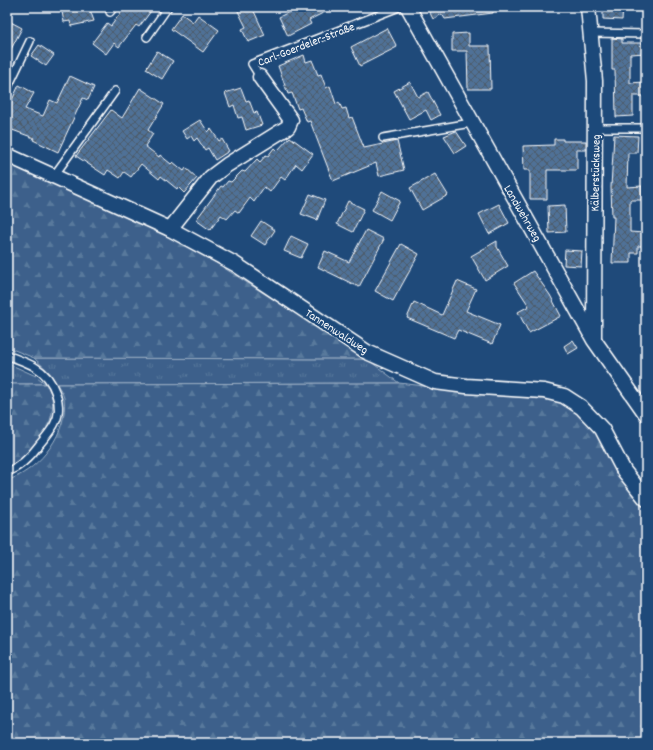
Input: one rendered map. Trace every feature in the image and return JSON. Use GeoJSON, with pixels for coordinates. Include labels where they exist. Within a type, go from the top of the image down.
{"type":"FeatureCollection","features":[{"type":"Feature","properties":{"kind":"street","name":"Landwehrweg"},"geometry":{"type":"LineString","coordinates":[[408,7],[594,340],[646,414]]}},
{"type":"Feature","properties":{"kind":"street","name":"Kälberstücksweg"},"geometry":{"type":"LineString","coordinates":[[588,7],[595,82],[596,128],[594,340]]}},
{"type":"Feature","properties":{"kind":"street","name":"Carl-Goerdeler-Straße"},"geometry":{"type":"LineString","coordinates":[[170,229],[211,177],[227,165],[288,127],[291,120],[260,77]]}},
{"type":"Feature","properties":{"kind":"street","name":"Tannenwaldweg"},"geometry":{"type":"LineString","coordinates":[[7,155],[170,229],[235,264],[367,352],[435,382],[544,391],[564,396],[581,407],[602,429],[624,471],[646,499]]}},
{"type":"Feature","properties":{"kind":"lane"},"geometry":{"type":"LineString","coordinates":[[147,37],[168,7]]}},
{"type":"Feature","properties":{"kind":"lane","name":"Carl-Goerdeler-Straße"},"geometry":{"type":"LineString","coordinates":[[260,77],[252,64],[399,7]]}},
{"type":"Feature","properties":{"kind":"lane"},"geometry":{"type":"LineString","coordinates":[[591,33],[646,34]]}},
{"type":"Feature","properties":{"kind":"lane"},"geometry":{"type":"LineString","coordinates":[[7,89],[30,41]]}},
{"type":"Feature","properties":{"kind":"lane"},"geometry":{"type":"LineString","coordinates":[[53,177],[115,91]]}},
{"type":"Feature","properties":{"kind":"lane"},"geometry":{"type":"LineString","coordinates":[[383,138],[472,123]]}},
{"type":"Feature","properties":{"kind":"lane"},"geometry":{"type":"LineString","coordinates":[[596,128],[646,128]]}},
{"type":"Feature","properties":{"kind":"lane"},"geometry":{"type":"LineString","coordinates":[[7,355],[36,367],[49,380],[55,391],[59,410],[54,426],[31,455],[14,469],[8,471]]}},
{"type":"Feature","properties":{"kind":"green space"},"geometry":{"type":"Polygon","coordinates":[[[7,160],[177,238],[367,359],[34,358],[7,347],[7,160]]]}},
{"type":"Feature","properties":{"kind":"green space"},"geometry":{"type":"Polygon","coordinates":[[[34,358],[367,359],[399,383],[57,384],[50,373],[34,358]]]}},
{"type":"Feature","properties":{"kind":"green space"},"geometry":{"type":"Polygon","coordinates":[[[7,363],[36,376],[46,384],[7,384],[7,363]]]}},
{"type":"Feature","properties":{"kind":"green space"},"geometry":{"type":"Polygon","coordinates":[[[399,383],[465,393],[569,401],[600,429],[646,501],[646,743],[7,743],[7,477],[11,479],[22,474],[33,466],[51,447],[62,423],[64,411],[64,398],[57,384],[399,383]]]}},
{"type":"Feature","properties":{"kind":"green space"},"geometry":{"type":"Polygon","coordinates":[[[7,384],[46,384],[51,394],[53,404],[52,415],[43,437],[29,455],[21,462],[7,469],[7,384]]]}},
{"type":"Feature","properties":{"kind":"building"},"geometry":{"type":"Polygon","coordinates":[[[61,7],[89,7],[94,21],[71,26],[70,21],[64,22],[61,7]]]}},
{"type":"Feature","properties":{"kind":"building"},"geometry":{"type":"Polygon","coordinates":[[[125,7],[154,7],[139,27],[136,25],[119,47],[114,43],[106,54],[92,43],[107,23],[111,26],[125,7]]]}},
{"type":"Feature","properties":{"kind":"building"},"geometry":{"type":"Polygon","coordinates":[[[236,7],[252,7],[265,35],[248,42],[242,29],[246,27],[236,7]]]}},
{"type":"Feature","properties":{"kind":"building"},"geometry":{"type":"Polygon","coordinates":[[[299,7],[335,7],[309,20],[311,24],[288,36],[279,17],[299,7]]]}},
{"type":"Feature","properties":{"kind":"building"},"geometry":{"type":"Polygon","coordinates":[[[427,7],[493,7],[493,13],[445,19],[442,14],[433,19],[427,7]]]}},
{"type":"Feature","properties":{"kind":"building"},"geometry":{"type":"Polygon","coordinates":[[[603,7],[623,7],[622,20],[603,19],[603,7]]]}},
{"type":"Feature","properties":{"kind":"building"},"geometry":{"type":"Polygon","coordinates":[[[182,14],[193,22],[198,15],[219,30],[203,52],[171,29],[182,14]]]}},
{"type":"Feature","properties":{"kind":"building"},"geometry":{"type":"Polygon","coordinates":[[[7,20],[22,28],[7,57],[7,20]]]}},
{"type":"Feature","properties":{"kind":"building"},"geometry":{"type":"Polygon","coordinates":[[[387,28],[397,47],[360,66],[351,47],[387,28]]]}},
{"type":"Feature","properties":{"kind":"building"},"geometry":{"type":"Polygon","coordinates":[[[469,33],[469,46],[490,46],[491,89],[468,89],[467,51],[452,51],[452,34],[469,33]]]}},
{"type":"Feature","properties":{"kind":"building"},"geometry":{"type":"Polygon","coordinates":[[[612,38],[622,39],[622,43],[646,43],[646,53],[630,54],[630,83],[644,82],[644,96],[633,96],[633,116],[616,117],[615,70],[612,70],[612,38]]]}},
{"type":"Feature","properties":{"kind":"building"},"geometry":{"type":"Polygon","coordinates":[[[39,45],[54,55],[46,66],[31,56],[39,45]]]}},
{"type":"Feature","properties":{"kind":"building"},"geometry":{"type":"Polygon","coordinates":[[[157,51],[173,61],[162,79],[146,69],[157,51]]]}},
{"type":"Feature","properties":{"kind":"building"},"geometry":{"type":"Polygon","coordinates":[[[304,55],[306,62],[312,60],[318,75],[321,74],[326,88],[330,86],[336,104],[339,102],[342,109],[346,108],[349,118],[352,117],[364,148],[397,141],[404,170],[379,176],[376,163],[333,181],[310,121],[307,122],[301,108],[298,109],[292,93],[288,94],[278,66],[304,55]]]}},
{"type":"Feature","properties":{"kind":"building"},"geometry":{"type":"Polygon","coordinates":[[[70,76],[94,87],[88,100],[83,98],[58,152],[33,140],[34,138],[7,128],[7,111],[19,85],[34,93],[25,109],[43,116],[50,100],[57,103],[70,76]]]}},
{"type":"Feature","properties":{"kind":"building"},"geometry":{"type":"Polygon","coordinates":[[[410,82],[418,97],[428,92],[440,115],[431,120],[426,110],[409,119],[394,91],[410,82]]]}},
{"type":"Feature","properties":{"kind":"building"},"geometry":{"type":"Polygon","coordinates":[[[140,88],[164,104],[148,130],[153,134],[145,146],[159,157],[160,155],[171,164],[173,162],[184,171],[186,168],[197,178],[184,193],[178,187],[177,189],[161,176],[159,179],[141,164],[131,177],[124,172],[120,178],[108,170],[105,175],[76,156],[111,110],[122,118],[140,88]]]}},
{"type":"Feature","properties":{"kind":"building"},"geometry":{"type":"Polygon","coordinates":[[[241,88],[246,101],[249,100],[254,113],[257,112],[262,125],[246,130],[242,117],[238,118],[234,105],[230,107],[225,93],[241,88]]]}},
{"type":"Feature","properties":{"kind":"building"},"geometry":{"type":"Polygon","coordinates":[[[200,120],[208,132],[211,129],[219,141],[222,139],[229,151],[215,160],[208,148],[205,150],[197,138],[194,141],[191,136],[187,139],[182,131],[200,120]]]}},
{"type":"Feature","properties":{"kind":"building"},"geometry":{"type":"Polygon","coordinates":[[[456,131],[466,146],[455,153],[444,136],[456,131]]]}},
{"type":"Feature","properties":{"kind":"building"},"geometry":{"type":"Polygon","coordinates":[[[614,135],[638,136],[637,153],[628,153],[627,187],[642,186],[642,200],[630,200],[630,232],[644,233],[643,246],[638,246],[638,253],[631,253],[631,263],[612,263],[614,217],[612,217],[611,187],[614,135]]]}},
{"type":"Feature","properties":{"kind":"building"},"geometry":{"type":"Polygon","coordinates":[[[290,137],[313,154],[302,169],[296,164],[285,180],[281,177],[270,192],[264,187],[254,202],[250,198],[239,213],[235,210],[227,219],[221,215],[210,230],[196,220],[221,186],[223,187],[228,181],[231,182],[242,171],[245,172],[257,159],[260,162],[266,155],[268,156],[274,148],[277,151],[290,137]]]}},
{"type":"Feature","properties":{"kind":"building"},"geometry":{"type":"Polygon","coordinates":[[[554,139],[563,139],[563,141],[586,141],[586,150],[577,150],[577,170],[547,170],[547,199],[530,199],[530,170],[524,170],[523,146],[554,145],[554,139]]]}},
{"type":"Feature","properties":{"kind":"building"},"geometry":{"type":"Polygon","coordinates":[[[435,174],[448,195],[422,210],[410,188],[435,174]]]}},
{"type":"Feature","properties":{"kind":"building"},"geometry":{"type":"Polygon","coordinates":[[[382,191],[400,201],[390,220],[372,210],[382,191]]]}},
{"type":"Feature","properties":{"kind":"building"},"geometry":{"type":"Polygon","coordinates":[[[310,194],[325,200],[317,220],[301,214],[310,194]]]}},
{"type":"Feature","properties":{"kind":"building"},"geometry":{"type":"Polygon","coordinates":[[[348,201],[364,209],[353,232],[337,224],[348,201]]]}},
{"type":"Feature","properties":{"kind":"building"},"geometry":{"type":"Polygon","coordinates":[[[499,204],[509,223],[489,234],[479,214],[499,204]]]}},
{"type":"Feature","properties":{"kind":"building"},"geometry":{"type":"Polygon","coordinates":[[[565,205],[566,232],[549,233],[548,206],[565,205]]]}},
{"type":"Feature","properties":{"kind":"building"},"geometry":{"type":"Polygon","coordinates":[[[261,221],[275,230],[265,245],[251,236],[261,221]]]}},
{"type":"Feature","properties":{"kind":"building"},"geometry":{"type":"Polygon","coordinates":[[[366,230],[384,239],[359,287],[318,267],[325,251],[349,262],[366,230]]]}},
{"type":"Feature","properties":{"kind":"building"},"geometry":{"type":"Polygon","coordinates":[[[291,236],[308,244],[301,258],[284,251],[291,236]]]}},
{"type":"Feature","properties":{"kind":"building"},"geometry":{"type":"Polygon","coordinates":[[[497,241],[497,247],[508,266],[485,280],[471,256],[497,241]]]}},
{"type":"Feature","properties":{"kind":"building"},"geometry":{"type":"Polygon","coordinates":[[[401,244],[419,254],[393,301],[375,291],[401,244]]]}},
{"type":"Feature","properties":{"kind":"building"},"geometry":{"type":"Polygon","coordinates":[[[565,250],[582,251],[581,266],[564,265],[565,250]]]}},
{"type":"Feature","properties":{"kind":"building"},"geometry":{"type":"Polygon","coordinates":[[[533,271],[550,295],[561,316],[529,333],[518,312],[529,306],[514,283],[533,271]]]}},
{"type":"Feature","properties":{"kind":"building"},"geometry":{"type":"Polygon","coordinates":[[[457,281],[476,289],[466,311],[500,325],[492,344],[458,330],[454,338],[407,318],[414,302],[442,315],[457,281]]]}},
{"type":"Feature","properties":{"kind":"building"},"geometry":{"type":"Polygon","coordinates":[[[573,340],[578,348],[568,354],[564,346],[573,340]]]}}]}
